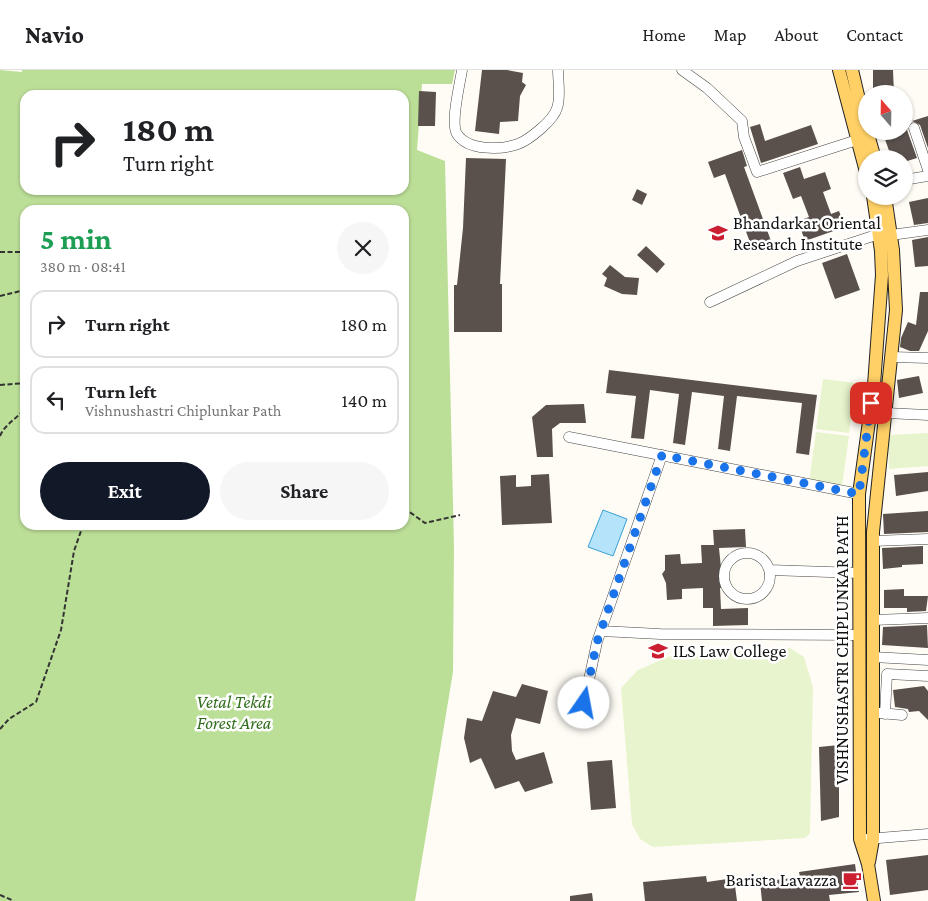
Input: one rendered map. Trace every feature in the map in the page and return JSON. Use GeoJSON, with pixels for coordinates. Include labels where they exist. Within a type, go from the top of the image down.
{"type":"FeatureCollection","features":[{"type":"Feature","properties":{"kind":"main road"},"geometry":{"type":"LineString","coordinates":[[840,70],[858,119]]}},
{"type":"Feature","properties":{"kind":"main road"},"geometry":{"type":"LineString","coordinates":[[852,70],[858,104]]}},
{"type":"Feature","properties":{"kind":"main road","name":"VISHNUSHASTRI CHIPLUNKAR PATH"},"geometry":{"type":"LineString","coordinates":[[868,864],[873,839],[879,714],[873,657],[873,541],[896,310],[885,235],[876,205]]}},
{"type":"Feature","properties":{"kind":"main road","name":"VISHNUSHASTRI CHIPLUNKAR PATH"},"geometry":{"type":"LineString","coordinates":[[874,901],[868,864],[860,839],[859,494],[874,385],[885,235],[885,205]]}},
{"type":"Feature","properties":{"kind":"street"},"geometry":{"type":"LineString","coordinates":[[462,70],[455,119],[456,133],[464,142],[493,148],[519,144],[541,130],[557,109],[558,70]]}},
{"type":"Feature","properties":{"kind":"street"},"geometry":{"type":"LineString","coordinates":[[682,70],[707,88],[742,121],[744,137],[757,172],[858,135]]}},
{"type":"Feature","properties":{"kind":"street"},"geometry":{"type":"LineString","coordinates":[[914,128],[928,170]]}},
{"type":"Feature","properties":{"kind":"street"},"geometry":{"type":"LineString","coordinates":[[913,178],[928,176]]}},
{"type":"Feature","properties":{"kind":"street"},"geometry":{"type":"LineString","coordinates":[[710,302],[797,261],[864,237],[928,230]]}},
{"type":"Feature","properties":{"kind":"street"},"geometry":{"type":"LineString","coordinates":[[892,357],[928,358]]}},
{"type":"Feature","properties":{"kind":"street"},"geometry":{"type":"LineString","coordinates":[[886,413],[928,415]]}},
{"type":"Feature","properties":{"kind":"street"},"geometry":{"type":"LineString","coordinates":[[569,438],[859,494]]}},
{"type":"Feature","properties":{"kind":"street"},"geometry":{"type":"LineString","coordinates":[[584,703],[601,631],[662,455]]}},
{"type":"Feature","properties":{"kind":"street"},"geometry":{"type":"LineString","coordinates":[[873,541],[928,539]]}},
{"type":"Feature","properties":{"kind":"street"},"geometry":{"type":"LineString","coordinates":[[745,553],[760,557],[769,570],[768,586],[763,592],[749,599],[734,595],[725,582],[726,566],[731,560],[745,553]]}},
{"type":"Feature","properties":{"kind":"street"},"geometry":{"type":"LineString","coordinates":[[769,570],[859,572]]}},
{"type":"Feature","properties":{"kind":"street"},"geometry":{"type":"LineString","coordinates":[[873,620],[928,618]]}},
{"type":"Feature","properties":{"kind":"street"},"geometry":{"type":"LineString","coordinates":[[601,631],[660,634],[858,635]]}},
{"type":"Feature","properties":{"kind":"street"},"geometry":{"type":"LineString","coordinates":[[873,657],[928,660]]}},
{"type":"Feature","properties":{"kind":"street"},"geometry":{"type":"LineString","coordinates":[[902,715],[879,714],[887,674],[928,676]]}},
{"type":"Feature","properties":{"kind":"street"},"geometry":{"type":"LineString","coordinates":[[860,839],[928,834]]}},
{"type":"Feature","properties":{"kind":"path"},"geometry":{"type":"LineString","coordinates":[[0,252],[20,252]]}},
{"type":"Feature","properties":{"kind":"path"},"geometry":{"type":"LineString","coordinates":[[0,296],[20,291]]}},
{"type":"Feature","properties":{"kind":"path"},"geometry":{"type":"LineString","coordinates":[[0,385],[20,383]]}},
{"type":"Feature","properties":{"kind":"path"},"geometry":{"type":"LineString","coordinates":[[0,436],[4,427],[20,415]]}},
{"type":"Feature","properties":{"kind":"path"},"geometry":{"type":"LineString","coordinates":[[409,512],[425,523],[460,515]]}},
{"type":"Feature","properties":{"kind":"path"},"geometry":{"type":"LineString","coordinates":[[0,729],[9,719],[36,702],[61,630],[74,551],[84,530]]}},
{"type":"Feature","properties":{"kind":"path"},"geometry":{"type":"LineString","coordinates":[[0,895],[14,901]]}},
{"type":"Feature","properties":{"kind":"green space","name":"Vetal Tekdi Forest Area"},"geometry":{"type":"Polygon","coordinates":[[[0,70],[22,72],[22,70],[455,70],[452,84],[422,84],[417,150],[445,161],[454,547],[453,672],[415,901],[0,901],[0,70]]]}},
{"type":"Feature","properties":{"kind":"green space"},"geometry":{"type":"Polygon","coordinates":[[[823,379],[856,383],[849,433],[816,429],[823,379]]]}},
{"type":"Feature","properties":{"kind":"green space"},"geometry":{"type":"Polygon","coordinates":[[[816,432],[849,436],[842,486],[809,482],[816,432]]]}},
{"type":"Feature","properties":{"kind":"green space"},"geometry":{"type":"Polygon","coordinates":[[[928,433],[928,466],[889,469],[888,435],[928,433]]]}},
{"type":"Feature","properties":{"kind":"green space"},"geometry":{"type":"Polygon","coordinates":[[[790,648],[804,657],[813,687],[810,833],[805,838],[653,847],[640,839],[632,824],[621,688],[638,670],[670,656],[790,648]]]}},
{"type":"Feature","properties":{"kind":"water"},"geometry":{"type":"Polygon","coordinates":[[[603,510],[627,519],[613,556],[588,547],[603,510]]]}},
{"type":"Feature","properties":{"kind":"building"},"geometry":{"type":"Polygon","coordinates":[[[482,70],[507,70],[523,73],[522,82],[526,85],[520,96],[518,121],[500,122],[499,134],[475,131],[482,70]]]}},
{"type":"Feature","properties":{"kind":"building"},"geometry":{"type":"Polygon","coordinates":[[[873,70],[893,70],[894,85],[873,85],[873,70]]]}},
{"type":"Feature","properties":{"kind":"building"},"geometry":{"type":"Polygon","coordinates":[[[419,91],[436,92],[435,126],[418,126],[419,91]]]}},
{"type":"Feature","properties":{"kind":"building"},"geometry":{"type":"Polygon","coordinates":[[[928,116],[928,148],[920,125],[913,121],[928,116]]]}},
{"type":"Feature","properties":{"kind":"building"},"geometry":{"type":"Polygon","coordinates":[[[760,124],[765,141],[811,125],[818,144],[761,163],[750,127],[760,124]]]}},
{"type":"Feature","properties":{"kind":"building"},"geometry":{"type":"Polygon","coordinates":[[[885,140],[911,140],[917,158],[913,159],[913,150],[889,150],[885,140]]]}},
{"type":"Feature","properties":{"kind":"building"},"geometry":{"type":"Polygon","coordinates":[[[742,150],[747,166],[744,167],[771,241],[752,248],[725,174],[714,178],[708,162],[742,150]]]}},
{"type":"Feature","properties":{"kind":"building"},"geometry":{"type":"Polygon","coordinates":[[[466,158],[506,159],[500,284],[502,284],[502,332],[454,332],[454,285],[457,285],[463,228],[466,158]]]}},
{"type":"Feature","properties":{"kind":"building"},"geometry":{"type":"Polygon","coordinates":[[[800,167],[804,179],[825,172],[831,189],[823,192],[831,214],[839,211],[845,227],[805,241],[798,221],[809,217],[801,196],[793,199],[783,173],[800,167]]]}},
{"type":"Feature","properties":{"kind":"building"},"geometry":{"type":"Polygon","coordinates":[[[637,189],[647,194],[642,205],[632,200],[637,189]]]}},
{"type":"Feature","properties":{"kind":"building"},"geometry":{"type":"Polygon","coordinates":[[[928,198],[928,223],[914,225],[910,205],[913,205],[913,201],[928,198]]]}},
{"type":"Feature","properties":{"kind":"building"},"geometry":{"type":"Polygon","coordinates":[[[928,237],[928,266],[915,267],[912,240],[928,237]]]}},
{"type":"Feature","properties":{"kind":"building"},"geometry":{"type":"Polygon","coordinates":[[[646,246],[665,264],[657,273],[637,255],[646,246]]]}},
{"type":"Feature","properties":{"kind":"building"},"geometry":{"type":"Polygon","coordinates":[[[847,254],[860,290],[835,299],[822,263],[847,254]]]}},
{"type":"Feature","properties":{"kind":"building"},"geometry":{"type":"Polygon","coordinates":[[[610,265],[625,277],[639,278],[637,295],[622,294],[604,286],[607,278],[602,274],[610,265]]]}},
{"type":"Feature","properties":{"kind":"building"},"geometry":{"type":"Polygon","coordinates":[[[920,292],[928,292],[928,331],[919,351],[910,351],[900,347],[901,338],[908,322],[916,325],[920,292]]]}},
{"type":"Feature","properties":{"kind":"building"},"geometry":{"type":"Polygon","coordinates":[[[609,370],[817,395],[809,455],[796,453],[802,403],[737,396],[730,451],[718,449],[724,396],[692,392],[685,445],[673,443],[679,394],[650,390],[644,439],[631,438],[636,396],[606,393],[609,370]]]}},
{"type":"Feature","properties":{"kind":"building"},"geometry":{"type":"Polygon","coordinates":[[[919,376],[923,393],[899,398],[897,380],[919,376]]]}},
{"type":"Feature","properties":{"kind":"building"},"geometry":{"type":"Polygon","coordinates":[[[584,404],[586,423],[560,423],[552,429],[553,457],[537,457],[532,417],[546,405],[584,404]]]}},
{"type":"Feature","properties":{"kind":"building"},"geometry":{"type":"Polygon","coordinates":[[[928,472],[928,491],[896,496],[894,475],[928,472]]]}},
{"type":"Feature","properties":{"kind":"building"},"geometry":{"type":"Polygon","coordinates":[[[549,474],[552,523],[502,525],[500,476],[516,475],[516,487],[531,486],[531,475],[549,474]]]}},
{"type":"Feature","properties":{"kind":"building"},"geometry":{"type":"Polygon","coordinates":[[[928,511],[928,532],[884,534],[883,514],[928,511]]]}},
{"type":"Feature","properties":{"kind":"building"},"geometry":{"type":"Polygon","coordinates":[[[745,529],[746,547],[719,548],[723,588],[720,588],[721,609],[748,608],[748,625],[713,626],[713,608],[703,608],[703,588],[682,589],[682,599],[667,600],[666,583],[662,574],[665,570],[665,555],[680,554],[681,564],[702,563],[701,545],[714,545],[713,530],[745,529]]]}},
{"type":"Feature","properties":{"kind":"building"},"geometry":{"type":"Polygon","coordinates":[[[923,546],[923,564],[902,565],[902,567],[883,569],[882,548],[923,546]]]}},
{"type":"Feature","properties":{"kind":"building"},"geometry":{"type":"Polygon","coordinates":[[[904,589],[904,596],[928,596],[926,611],[907,612],[907,608],[884,608],[884,590],[904,589]]]}},
{"type":"Feature","properties":{"kind":"building"},"geometry":{"type":"Polygon","coordinates":[[[927,625],[928,648],[882,645],[883,627],[927,625]]]}},
{"type":"Feature","properties":{"kind":"building"},"geometry":{"type":"Polygon","coordinates":[[[522,684],[548,691],[540,724],[516,718],[511,735],[512,751],[516,760],[544,752],[553,783],[525,792],[519,781],[495,789],[481,758],[470,763],[464,738],[467,718],[482,721],[493,691],[516,697],[522,684]]]}},
{"type":"Feature","properties":{"kind":"building"},"geometry":{"type":"Polygon","coordinates":[[[924,686],[928,691],[928,720],[919,711],[909,712],[908,709],[895,707],[893,690],[924,686]]]}},
{"type":"Feature","properties":{"kind":"building"},"geometry":{"type":"Polygon","coordinates":[[[839,745],[839,817],[821,821],[819,747],[839,745]]]}},
{"type":"Feature","properties":{"kind":"building"},"geometry":{"type":"Polygon","coordinates":[[[612,760],[616,808],[591,810],[587,762],[612,760]]]}},
{"type":"Feature","properties":{"kind":"building"},"geometry":{"type":"Polygon","coordinates":[[[928,855],[928,890],[890,895],[886,860],[928,855]]]}},
{"type":"Feature","properties":{"kind":"building"},"geometry":{"type":"Polygon","coordinates":[[[855,864],[859,892],[829,895],[830,901],[762,901],[760,882],[800,877],[799,872],[855,864]]]}},
{"type":"Feature","properties":{"kind":"building"},"geometry":{"type":"Polygon","coordinates":[[[706,876],[707,882],[734,878],[737,901],[645,901],[643,882],[706,876]]]}},
{"type":"Feature","properties":{"kind":"building"},"geometry":{"type":"Polygon","coordinates":[[[592,893],[593,901],[570,901],[570,896],[592,893]]]}},
{"type":"Feature","properties":{"kind":"place","name":"Bhandarkar Oriental Research Institute"},"geometry":{"type":"Point","coordinates":[718,233]}},
{"type":"Feature","properties":{"kind":"place","name":"ILS Law College"},"geometry":{"type":"Point","coordinates":[658,651]}},
{"type":"Feature","properties":{"kind":"place","name":"Barista Lavazza"},"geometry":{"type":"Point","coordinates":[852,880]}},
{"type":"Feature","properties":{"kind":"route"},"geometry":{"type":"LineString","coordinates":[[584,703],[597,642],[662,455],[859,494],[871,403]]}}]}
